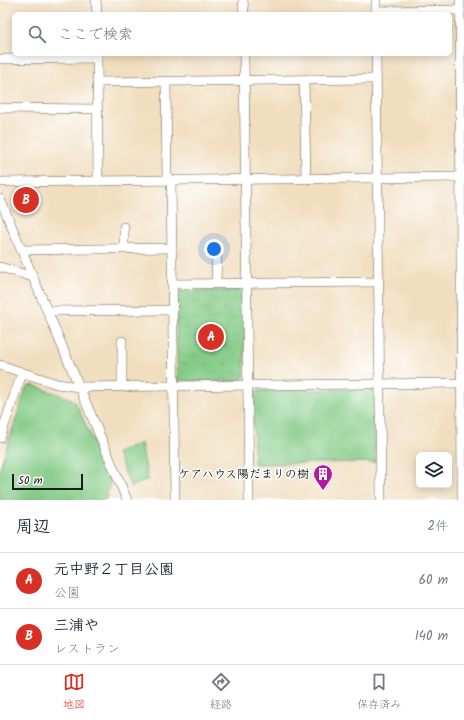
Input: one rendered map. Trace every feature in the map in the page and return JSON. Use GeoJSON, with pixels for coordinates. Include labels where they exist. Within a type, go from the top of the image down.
{"type":"FeatureCollection","features":[{"type":"Feature","properties":{"kind":"street"},"geometry":{"type":"LineString","coordinates":[[96,0],[97,12]]}},
{"type":"Feature","properties":{"kind":"street"},"geometry":{"type":"LineString","coordinates":[[243,0],[244,12]]}},
{"type":"Feature","properties":{"kind":"street"},"geometry":{"type":"LineString","coordinates":[[376,0],[376,12],[460,10]]}},
{"type":"Feature","properties":{"kind":"street"},"geometry":{"type":"LineString","coordinates":[[460,0],[462,177],[462,500]]}},
{"type":"Feature","properties":{"kind":"street"},"geometry":{"type":"LineString","coordinates":[[0,59],[97,56],[98,181]]}},
{"type":"Feature","properties":{"kind":"street"},"geometry":{"type":"LineString","coordinates":[[244,56],[249,500]]}},
{"type":"Feature","properties":{"kind":"street"},"geometry":{"type":"LineString","coordinates":[[376,56],[381,500]]}},
{"type":"Feature","properties":{"kind":"street"},"geometry":{"type":"LineString","coordinates":[[97,82],[376,79]]}},
{"type":"Feature","properties":{"kind":"street"},"geometry":{"type":"LineString","coordinates":[[304,80],[306,179]]}},
{"type":"Feature","properties":{"kind":"street"},"geometry":{"type":"LineString","coordinates":[[166,82],[172,248],[175,500]]}},
{"type":"Feature","properties":{"kind":"street"},"geometry":{"type":"LineString","coordinates":[[0,108],[97,108]]}},
{"type":"Feature","properties":{"kind":"street"},"geometry":{"type":"LineString","coordinates":[[0,182],[462,177]]}},
{"type":"Feature","properties":{"kind":"street"},"geometry":{"type":"LineString","coordinates":[[0,199],[127,500]]}},
{"type":"Feature","properties":{"kind":"street"},"geometry":{"type":"LineString","coordinates":[[124,227],[124,249]]}},
{"type":"Feature","properties":{"kind":"street"},"geometry":{"type":"LineString","coordinates":[[21,250],[172,248]]}},
{"type":"Feature","properties":{"kind":"street"},"geometry":{"type":"LineString","coordinates":[[216,248],[216,283]]}},
{"type":"Feature","properties":{"kind":"street"},"geometry":{"type":"LineString","coordinates":[[0,267],[33,277]]}},
{"type":"Feature","properties":{"kind":"street"},"geometry":{"type":"LineString","coordinates":[[172,284],[378,282]]}},
{"type":"Feature","properties":{"kind":"street"},"geometry":{"type":"LineString","coordinates":[[47,311],[173,310]]}},
{"type":"Feature","properties":{"kind":"street"},"geometry":{"type":"LineString","coordinates":[[122,341],[122,386]]}},
{"type":"Feature","properties":{"kind":"street"},"geometry":{"type":"LineString","coordinates":[[0,365],[57,384],[79,386],[462,384]]}},
{"type":"Feature","properties":{"kind":"street"},"geometry":{"type":"LineString","coordinates":[[0,438],[22,373]]}},
{"type":"Feature","properties":{"kind":"green space"},"geometry":{"type":"Polygon","coordinates":[[[240,290],[245,297],[244,377],[239,381],[178,381],[175,291],[240,290]]]}},
{"type":"Feature","properties":{"kind":"green space"},"geometry":{"type":"Polygon","coordinates":[[[32,385],[72,399],[76,403],[111,482],[105,500],[0,500],[0,468],[26,388],[32,385]]]}},
{"type":"Feature","properties":{"kind":"green space"},"geometry":{"type":"Polygon","coordinates":[[[374,389],[375,462],[254,464],[253,391],[374,389]]]}},
{"type":"Feature","properties":{"kind":"green space"},"geometry":{"type":"Polygon","coordinates":[[[141,443],[148,479],[131,487],[117,453],[141,443]]]}},
{"type":"Feature","properties":{"kind":"place","name":"三浦や"},"geometry":{"type":"Point","coordinates":[26,200]}},
{"type":"Feature","properties":{"kind":"place","name":"元中野２丁目公園"},"geometry":{"type":"Point","coordinates":[211,337]}},
{"type":"Feature","properties":{"kind":"place","name":"ケアハウス陽だまりの樹"},"geometry":{"type":"Point","coordinates":[323,491]}}]}
